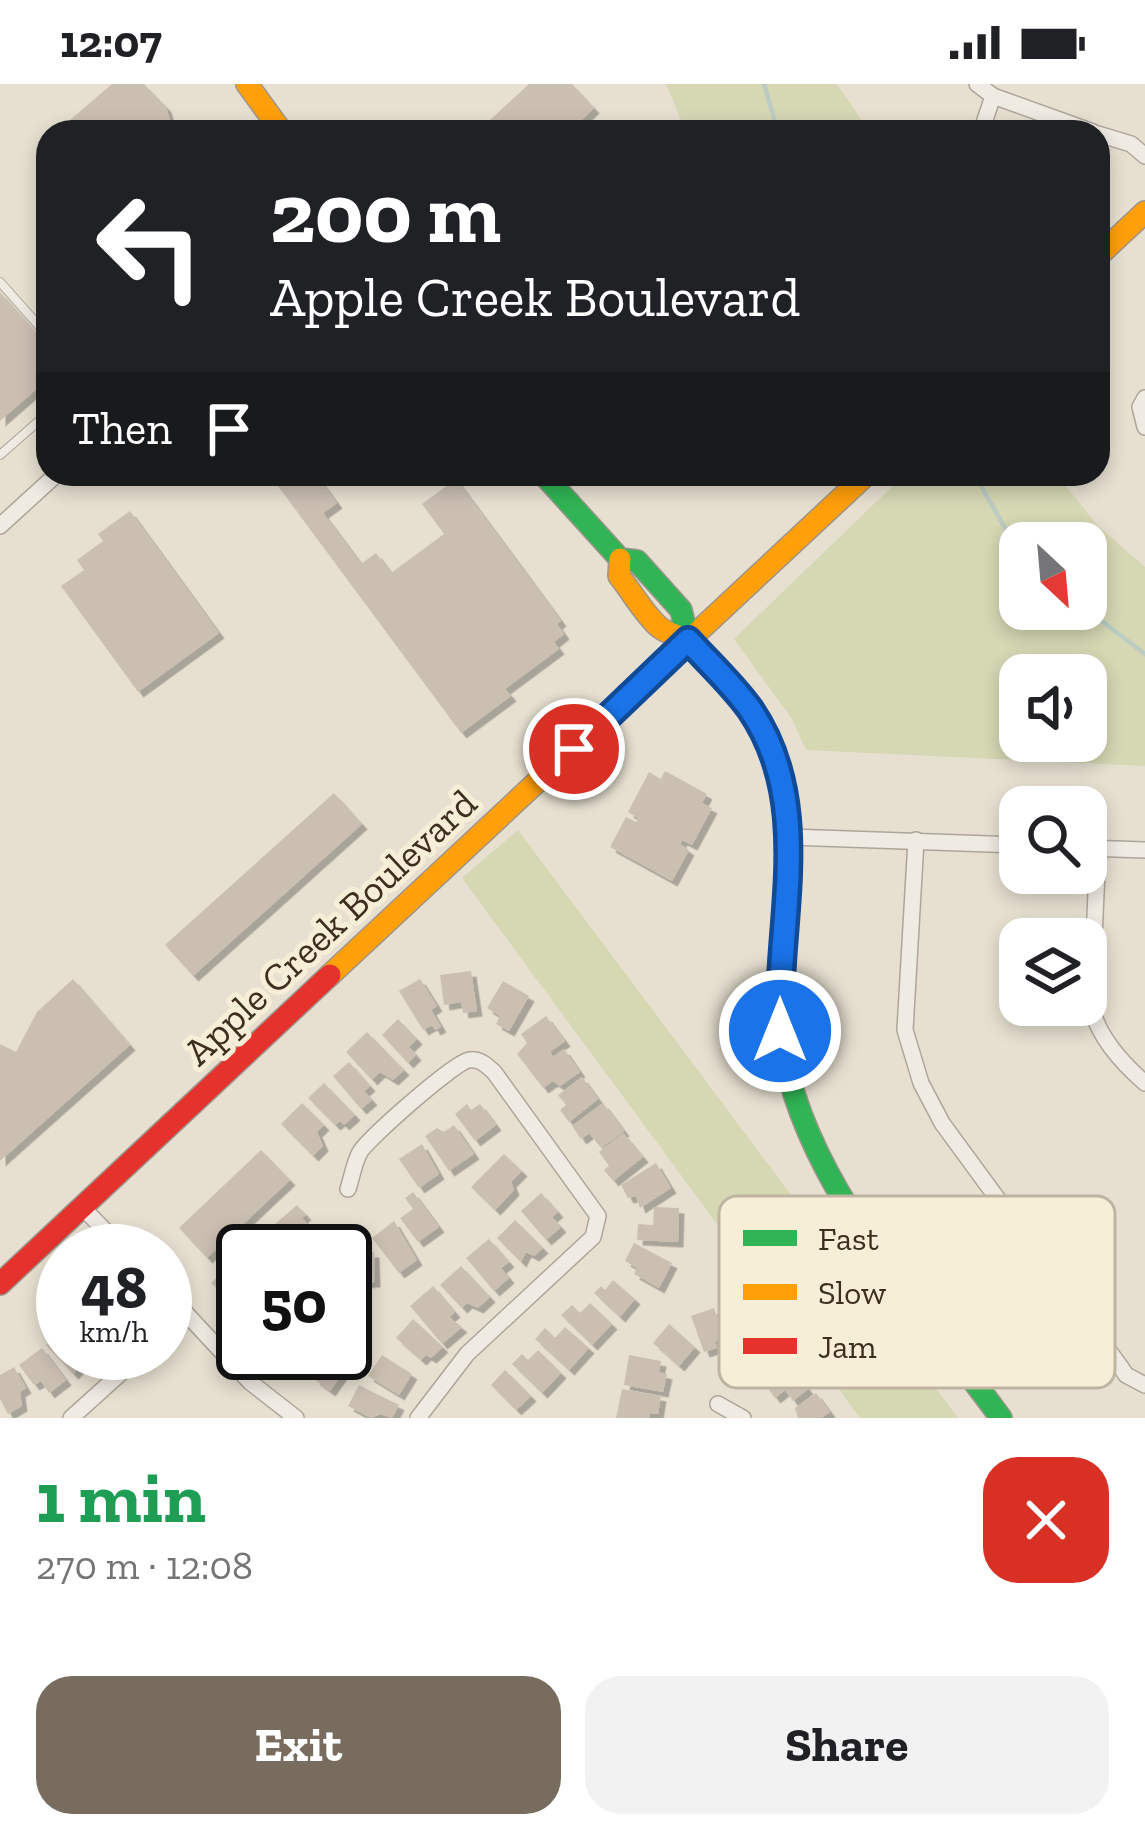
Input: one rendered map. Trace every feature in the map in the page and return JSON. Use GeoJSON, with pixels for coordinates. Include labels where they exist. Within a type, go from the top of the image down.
{"type":"FeatureCollection","features":[{"type":"Feature","properties":{"kind":"main road"},"geometry":{"type":"LineString","coordinates":[[247,84],[273,120]]}},
{"type":"Feature","properties":{"kind":"main road"},"geometry":{"type":"LineString","coordinates":[[1110,245],[1145,212]]}},
{"type":"Feature","properties":{"kind":"main road"},"geometry":{"type":"LineString","coordinates":[[554,486],[620,559],[637,561],[681,610],[688,640],[752,712],[780,776],[790,837],[778,999],[780,1031],[794,1102],[839,1196]]}},
{"type":"Feature","properties":{"kind":"main road","name":"Apple Creek Boulevard"},"geometry":{"type":"LineString","coordinates":[[0,1285],[854,486]]}},
{"type":"Feature","properties":{"kind":"main road"},"geometry":{"type":"LineString","coordinates":[[979,1388],[1001,1418]]}},
{"type":"Feature","properties":{"kind":"street"},"geometry":{"type":"LineString","coordinates":[[977,84],[993,96],[1059,120]]}},
{"type":"Feature","properties":{"kind":"street"},"geometry":{"type":"LineString","coordinates":[[985,120],[993,96]]}},
{"type":"Feature","properties":{"kind":"street"},"geometry":{"type":"LineString","coordinates":[[1110,138],[1145,155]]}},
{"type":"Feature","properties":{"kind":"street"},"geometry":{"type":"LineString","coordinates":[[1145,398],[1140,407],[1145,427]]}},
{"type":"Feature","properties":{"kind":"street"},"geometry":{"type":"LineString","coordinates":[[0,526],[44,486]]}},
{"type":"Feature","properties":{"kind":"street"},"geometry":{"type":"LineString","coordinates":[[790,837],[999,844]]}},
{"type":"Feature","properties":{"kind":"street"},"geometry":{"type":"LineString","coordinates":[[916,840],[905,1030],[921,1083],[941,1123],[995,1196]]}},
{"type":"Feature","properties":{"kind":"street"},"geometry":{"type":"LineString","coordinates":[[1107,849],[1145,850]]}},
{"type":"Feature","properties":{"kind":"street"},"geometry":{"type":"LineString","coordinates":[[1092,894],[1095,1022],[1124,1064],[1145,1083]]}},
{"type":"Feature","properties":{"kind":"street"},"geometry":{"type":"LineString","coordinates":[[349,1189],[357,1157],[367,1143],[456,1066],[482,1061],[598,1216],[593,1237],[467,1354],[418,1418]]}},
{"type":"Feature","properties":{"kind":"street"},"geometry":{"type":"LineString","coordinates":[[82,1207],[98,1224]]}},
{"type":"Feature","properties":{"kind":"street"},"geometry":{"type":"LineString","coordinates":[[192,1319],[250,1382],[296,1418]]}},
{"type":"Feature","properties":{"kind":"street"},"geometry":{"type":"LineString","coordinates":[[1115,1359],[1126,1375],[1145,1385]]}},
{"type":"Feature","properties":{"kind":"street"},"geometry":{"type":"LineString","coordinates":[[71,1418],[113,1380]]}},
{"type":"Feature","properties":{"kind":"street"},"geometry":{"type":"LineString","coordinates":[[718,1405],[743,1418]]}},
{"type":"Feature","properties":{"kind":"lane"},"geometry":{"type":"LineString","coordinates":[[0,281],[36,322]]}},
{"type":"Feature","properties":{"kind":"lane"},"geometry":{"type":"LineString","coordinates":[[0,455],[36,424]]}},
{"type":"Feature","properties":{"kind":"green space"},"geometry":{"type":"Polygon","coordinates":[[[666,84],[837,84],[862,120],[681,120],[666,84]]]}},
{"type":"Feature","properties":{"kind":"green space"},"geometry":{"type":"Polygon","coordinates":[[[893,486],[1066,486],[1095,522],[999,522],[999,630],[1107,630],[1107,534],[1145,567],[1145,766],[1060,762],[1107,762],[1107,654],[999,654],[999,759],[806,750],[792,719],[734,639],[893,486]]]}},
{"type":"Feature","properties":{"kind":"green space"},"geometry":{"type":"Polygon","coordinates":[[[518,830],[792,1196],[719,1196],[719,1227],[462,878],[518,830]]]}},
{"type":"Feature","properties":{"kind":"green space"},"geometry":{"type":"Polygon","coordinates":[[[838,1388],[936,1388],[958,1418],[860,1418],[838,1388]]]}},
{"type":"Feature","properties":{"kind":"building"},"geometry":{"type":"Polygon","coordinates":[[[112,84],[144,84],[166,107],[170,120],[70,120],[112,84]]]}},
{"type":"Feature","properties":{"kind":"building"},"geometry":{"type":"Polygon","coordinates":[[[529,84],[572,84],[594,108],[582,120],[490,120],[529,84]]]}},
{"type":"Feature","properties":{"kind":"building"},"geometry":{"type":"Polygon","coordinates":[[[0,292],[36,332],[36,390],[0,421],[0,292]]]}},
{"type":"Feature","properties":{"kind":"building"},"geometry":{"type":"Polygon","coordinates":[[[278,486],[324,486],[337,503],[323,513],[361,564],[376,553],[391,573],[444,534],[422,504],[446,486],[461,486],[561,621],[557,624],[564,634],[554,642],[559,649],[505,689],[511,696],[461,733],[278,486]]]}},
{"type":"Feature","properties":{"kind":"building"},"geometry":{"type":"Polygon","coordinates":[[[130,511],[219,633],[138,692],[61,586],[84,570],[77,560],[103,541],[98,534],[130,511]]]}},
{"type":"Feature","properties":{"kind":"building"},"geometry":{"type":"Polygon","coordinates":[[[665,771],[707,794],[702,803],[712,808],[692,845],[682,840],[680,844],[689,850],[672,881],[610,847],[626,817],[636,822],[638,818],[628,812],[649,772],[661,779],[665,771]]]}},
{"type":"Feature","properties":{"kind":"building"},"geometry":{"type":"Polygon","coordinates":[[[334,793],[362,824],[193,976],[165,945],[334,793]]]}},
{"type":"Feature","properties":{"kind":"building"},"geometry":{"type":"Polygon","coordinates":[[[471,971],[477,1011],[463,1013],[461,1002],[444,1005],[440,975],[471,971]]]}},
{"type":"Feature","properties":{"kind":"building"},"geometry":{"type":"Polygon","coordinates":[[[73,979],[130,1045],[0,1161],[0,1044],[16,1052],[37,1012],[73,979]]]}},
{"type":"Feature","properties":{"kind":"building"},"geometry":{"type":"Polygon","coordinates":[[[420,979],[437,1006],[431,1010],[441,1027],[435,1030],[432,1025],[423,1030],[399,991],[420,979]]]}},
{"type":"Feature","properties":{"kind":"building"},"geometry":{"type":"Polygon","coordinates":[[[503,981],[529,996],[509,1031],[496,1024],[500,1016],[487,1008],[503,981]]]}},
{"type":"Feature","properties":{"kind":"building"},"geometry":{"type":"Polygon","coordinates":[[[546,1016],[565,1041],[550,1052],[553,1057],[564,1049],[580,1072],[560,1086],[553,1081],[543,1088],[517,1054],[527,1043],[521,1034],[546,1016]]]}},
{"type":"Feature","properties":{"kind":"building"},"geometry":{"type":"Polygon","coordinates":[[[398,1019],[417,1039],[409,1047],[416,1055],[408,1063],[382,1035],[398,1019]]]}},
{"type":"Feature","properties":{"kind":"building"},"geometry":{"type":"Polygon","coordinates":[[[367,1032],[404,1070],[393,1080],[380,1072],[372,1080],[346,1052],[367,1032]]]}},
{"type":"Feature","properties":{"kind":"building"},"geometry":{"type":"Polygon","coordinates":[[[349,1062],[370,1086],[364,1091],[372,1100],[361,1109],[333,1076],[349,1062]]]}},
{"type":"Feature","properties":{"kind":"building"},"geometry":{"type":"Polygon","coordinates":[[[582,1077],[598,1099],[569,1122],[560,1110],[566,1105],[558,1095],[582,1077]]]}},
{"type":"Feature","properties":{"kind":"building"},"geometry":{"type":"Polygon","coordinates":[[[324,1083],[355,1115],[344,1125],[340,1121],[335,1125],[308,1098],[324,1083]]]}},
{"type":"Feature","properties":{"kind":"building"},"geometry":{"type":"Polygon","coordinates":[[[302,1103],[324,1125],[317,1132],[323,1146],[313,1156],[281,1124],[302,1103]]]}},
{"type":"Feature","properties":{"kind":"building"},"geometry":{"type":"Polygon","coordinates":[[[603,1103],[624,1131],[601,1148],[589,1133],[581,1139],[572,1126],[603,1103]]]}},
{"type":"Feature","properties":{"kind":"building"},"geometry":{"type":"Polygon","coordinates":[[[467,1104],[471,1110],[480,1104],[496,1125],[475,1141],[455,1114],[467,1104]]]}},
{"type":"Feature","properties":{"kind":"building"},"geometry":{"type":"Polygon","coordinates":[[[454,1125],[474,1154],[449,1171],[425,1136],[454,1125]]]}},
{"type":"Feature","properties":{"kind":"building"},"geometry":{"type":"Polygon","coordinates":[[[623,1133],[643,1157],[613,1181],[599,1152],[623,1133]]]}},
{"type":"Feature","properties":{"kind":"building"},"geometry":{"type":"Polygon","coordinates":[[[422,1144],[439,1174],[419,1188],[399,1159],[422,1144]]]}},
{"type":"Feature","properties":{"kind":"building"},"geometry":{"type":"Polygon","coordinates":[[[261,1150],[290,1180],[243,1224],[216,1224],[216,1250],[207,1258],[192,1242],[192,1224],[183,1224],[261,1150]]]}},
{"type":"Feature","properties":{"kind":"building"},"geometry":{"type":"Polygon","coordinates":[[[504,1154],[522,1171],[511,1182],[514,1190],[495,1210],[471,1187],[504,1154]]]}},
{"type":"Feature","properties":{"kind":"building"},"geometry":{"type":"Polygon","coordinates":[[[656,1163],[671,1188],[640,1208],[636,1196],[628,1198],[621,1185],[656,1163]]]}},
{"type":"Feature","properties":{"kind":"building"},"geometry":{"type":"Polygon","coordinates":[[[413,1192],[439,1227],[418,1242],[400,1218],[413,1209],[405,1198],[413,1192]]]}},
{"type":"Feature","properties":{"kind":"building"},"geometry":{"type":"Polygon","coordinates":[[[541,1193],[558,1212],[552,1217],[561,1227],[546,1240],[521,1211],[541,1193]]]}},
{"type":"Feature","properties":{"kind":"building"},"geometry":{"type":"Polygon","coordinates":[[[297,1205],[306,1215],[302,1218],[306,1224],[275,1224],[297,1205]]]}},
{"type":"Feature","properties":{"kind":"building"},"geometry":{"type":"Polygon","coordinates":[[[654,1207],[679,1208],[678,1242],[637,1240],[638,1224],[653,1225],[654,1207]]]}},
{"type":"Feature","properties":{"kind":"building"},"geometry":{"type":"Polygon","coordinates":[[[515,1220],[543,1248],[534,1256],[526,1252],[521,1262],[497,1238],[515,1220]]]}},
{"type":"Feature","properties":{"kind":"building"},"geometry":{"type":"Polygon","coordinates":[[[394,1221],[417,1260],[399,1273],[372,1238],[394,1221]]]}},
{"type":"Feature","properties":{"kind":"building"},"geometry":{"type":"Polygon","coordinates":[[[489,1239],[509,1262],[501,1268],[509,1278],[494,1291],[466,1258],[489,1239]]]}},
{"type":"Feature","properties":{"kind":"building"},"geometry":{"type":"Polygon","coordinates":[[[634,1243],[672,1263],[659,1288],[634,1274],[637,1268],[625,1261],[634,1243]]]}},
{"type":"Feature","properties":{"kind":"building"},"geometry":{"type":"Polygon","coordinates":[[[461,1266],[490,1297],[478,1308],[467,1303],[462,1308],[440,1285],[461,1266]]]}},
{"type":"Feature","properties":{"kind":"building"},"geometry":{"type":"Polygon","coordinates":[[[613,1280],[635,1299],[620,1317],[594,1293],[601,1286],[605,1290],[613,1280]]]}},
{"type":"Feature","properties":{"kind":"building"},"geometry":{"type":"Polygon","coordinates":[[[433,1286],[455,1312],[449,1317],[462,1327],[442,1344],[410,1306],[433,1286]]]}},
{"type":"Feature","properties":{"kind":"building"},"geometry":{"type":"Polygon","coordinates":[[[590,1303],[612,1324],[592,1345],[561,1315],[572,1305],[580,1313],[590,1303]]]}},
{"type":"Feature","properties":{"kind":"building"},"geometry":{"type":"Polygon","coordinates":[[[714,1308],[719,1322],[717,1348],[704,1352],[691,1316],[714,1308]]]}},
{"type":"Feature","properties":{"kind":"building"},"geometry":{"type":"Polygon","coordinates":[[[413,1319],[443,1347],[431,1358],[426,1355],[421,1360],[396,1338],[413,1319]]]}},
{"type":"Feature","properties":{"kind":"building"},"geometry":{"type":"Polygon","coordinates":[[[669,1324],[695,1347],[679,1366],[653,1343],[669,1324]]]}},
{"type":"Feature","properties":{"kind":"building"},"geometry":{"type":"Polygon","coordinates":[[[565,1327],[589,1348],[569,1370],[535,1339],[545,1328],[555,1338],[565,1327]]]}},
{"type":"Feature","properties":{"kind":"building"},"geometry":{"type":"Polygon","coordinates":[[[538,1350],[561,1373],[542,1393],[512,1364],[522,1354],[528,1360],[538,1350]]]}},
{"type":"Feature","properties":{"kind":"building"},"geometry":{"type":"Polygon","coordinates":[[[36,1352],[36,1380],[66,1380],[49,1393],[41,1381],[34,1385],[19,1365],[36,1352]]]}},
{"type":"Feature","properties":{"kind":"building"},"geometry":{"type":"Polygon","coordinates":[[[382,1355],[412,1374],[399,1395],[372,1378],[382,1355]]]}},
{"type":"Feature","properties":{"kind":"building"},"geometry":{"type":"Polygon","coordinates":[[[629,1355],[661,1361],[659,1372],[667,1374],[663,1392],[624,1385],[629,1355]]]}},
{"type":"Feature","properties":{"kind":"building"},"geometry":{"type":"Polygon","coordinates":[[[14,1367],[26,1388],[20,1392],[22,1406],[8,1414],[0,1399],[0,1375],[14,1367]]]}},
{"type":"Feature","properties":{"kind":"building"},"geometry":{"type":"Polygon","coordinates":[[[505,1370],[531,1396],[516,1410],[491,1385],[505,1370]]]}},
{"type":"Feature","properties":{"kind":"building"},"geometry":{"type":"Polygon","coordinates":[[[315,1380],[338,1380],[330,1391],[315,1380]]]}},
{"type":"Feature","properties":{"kind":"building"},"geometry":{"type":"Polygon","coordinates":[[[359,1385],[399,1405],[392,1418],[380,1414],[371,1418],[348,1406],[359,1385]]]}},
{"type":"Feature","properties":{"kind":"building"},"geometry":{"type":"Polygon","coordinates":[[[622,1389],[661,1396],[658,1414],[616,1418],[622,1389]]]}},
{"type":"Feature","properties":{"kind":"building"},"geometry":{"type":"Polygon","coordinates":[[[808,1389],[793,1401],[785,1390],[775,1398],[769,1390],[808,1389]]]}},
{"type":"Feature","properties":{"kind":"building"},"geometry":{"type":"Polygon","coordinates":[[[816,1393],[830,1412],[821,1418],[798,1418],[795,1408],[816,1393]]]}},
{"type":"Feature","properties":{"kind":"waterway"},"geometry":{"type":"LineString","coordinates":[[764,84],[774,120]]}},
{"type":"Feature","properties":{"kind":"waterway"},"geometry":{"type":"LineString","coordinates":[[981,486],[1002,522]]}},
{"type":"Feature","properties":{"kind":"waterway"},"geometry":{"type":"LineString","coordinates":[[1107,625],[1145,654]]}},
{"type":"Feature","properties":{"kind":"traffic: fast"},"geometry":{"type":"LineString","coordinates":[[554,486],[620,559],[637,561],[681,610],[688,640]]}},
{"type":"Feature","properties":{"kind":"traffic: fast"},"geometry":{"type":"LineString","coordinates":[[785,1059],[799,1107],[841,1196]]}},
{"type":"Feature","properties":{"kind":"traffic: fast"},"geometry":{"type":"LineString","coordinates":[[978,1388],[1001,1418]]}},
{"type":"Feature","properties":{"kind":"traffic: slow"},"geometry":{"type":"LineString","coordinates":[[247,84],[273,120]]}},
{"type":"Feature","properties":{"kind":"traffic: slow"},"geometry":{"type":"LineString","coordinates":[[1110,245],[1145,212]]}},
{"type":"Feature","properties":{"kind":"traffic: slow"},"geometry":{"type":"LineString","coordinates":[[330,975],[854,486]]}},
{"type":"Feature","properties":{"kind":"traffic: slow"},"geometry":{"type":"LineString","coordinates":[[620,559],[619,576],[643,609],[659,627],[692,645],[722,673],[753,714],[774,757],[788,842],[780,970],[785,1059]]}},
{"type":"Feature","properties":{"kind":"traffic: jam"},"geometry":{"type":"LineString","coordinates":[[0,1284],[330,975]]}},
{"type":"Feature","properties":{"kind":"route"},"geometry":{"type":"LineString","coordinates":[[574,749],[688,640],[752,712],[774,755],[790,820],[780,1031]]}}]}
